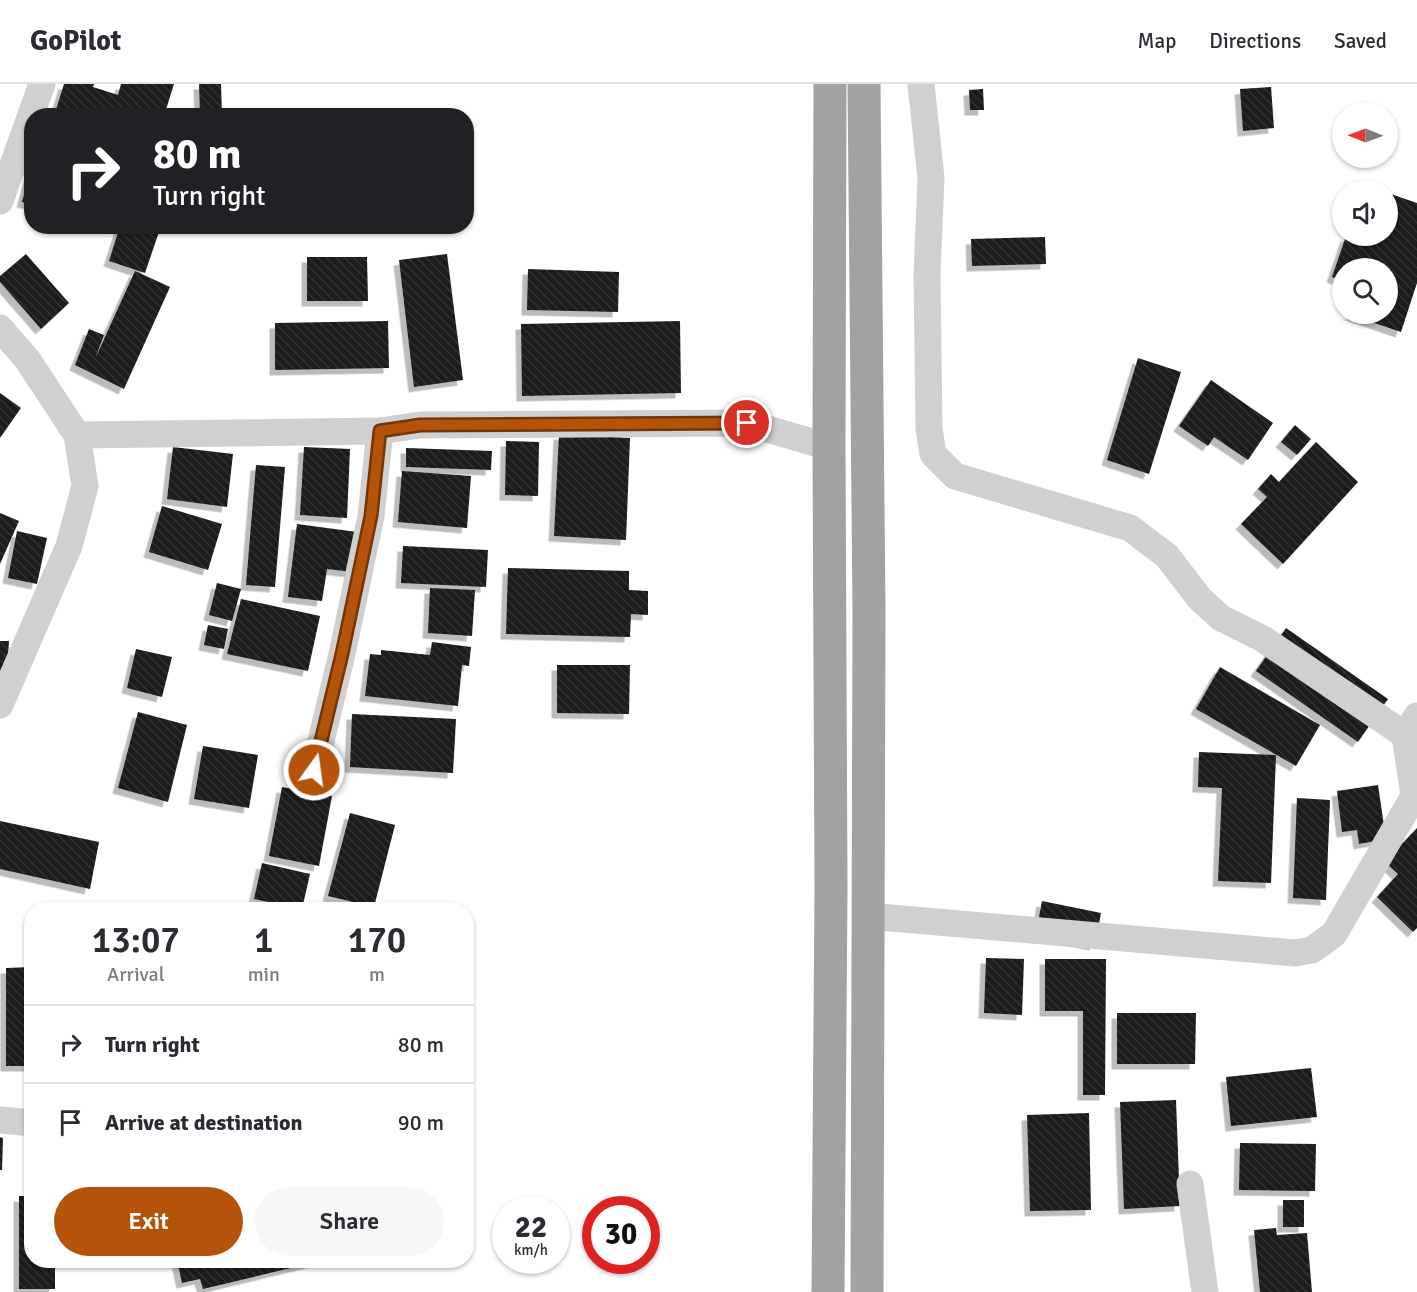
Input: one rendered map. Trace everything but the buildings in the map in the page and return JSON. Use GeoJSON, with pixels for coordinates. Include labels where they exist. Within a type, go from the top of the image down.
{"type":"FeatureCollection","features":[{"type":"Feature","properties":{"kind":"highway"},"geometry":{"type":"LineString","coordinates":[[828,1292],[831,888],[830,84]]}},
{"type":"Feature","properties":{"kind":"highway"},"geometry":{"type":"LineString","coordinates":[[864,84],[869,611],[867,1292]]}},
{"type":"Feature","properties":{"kind":"street"},"geometry":{"type":"LineString","coordinates":[[33,108],[42,84]]}},
{"type":"Feature","properties":{"kind":"street"},"geometry":{"type":"LineString","coordinates":[[868,916],[1295,953],[1312,950],[1334,934],[1415,797],[1411,725],[1263,639],[1221,618],[1200,599],[1167,556],[1130,528],[955,476],[933,454],[929,429],[928,310],[931,178],[921,84]]}},
{"type":"Feature","properties":{"kind":"street"},"geometry":{"type":"LineString","coordinates":[[0,201],[24,134]]}},
{"type":"Feature","properties":{"kind":"street"},"geometry":{"type":"LineString","coordinates":[[0,328],[27,358],[77,435],[85,486],[69,546],[0,705]]}},
{"type":"Feature","properties":{"kind":"street"},"geometry":{"type":"LineString","coordinates":[[77,435],[380,431],[420,425],[747,423],[829,447]]}},
{"type":"Feature","properties":{"kind":"street"},"geometry":{"type":"LineString","coordinates":[[314,770],[342,654],[371,516],[380,431]]}},
{"type":"Feature","properties":{"kind":"street"},"geometry":{"type":"LineString","coordinates":[[0,1120],[24,1122]]}},
{"type":"Feature","properties":{"kind":"street"},"geometry":{"type":"LineString","coordinates":[[1190,1184],[1205,1292]]}},
{"type":"Feature","properties":{"kind":"route"},"geometry":{"type":"LineString","coordinates":[[314,770],[342,654],[371,516],[380,431],[420,425],[747,423]]}}]}
